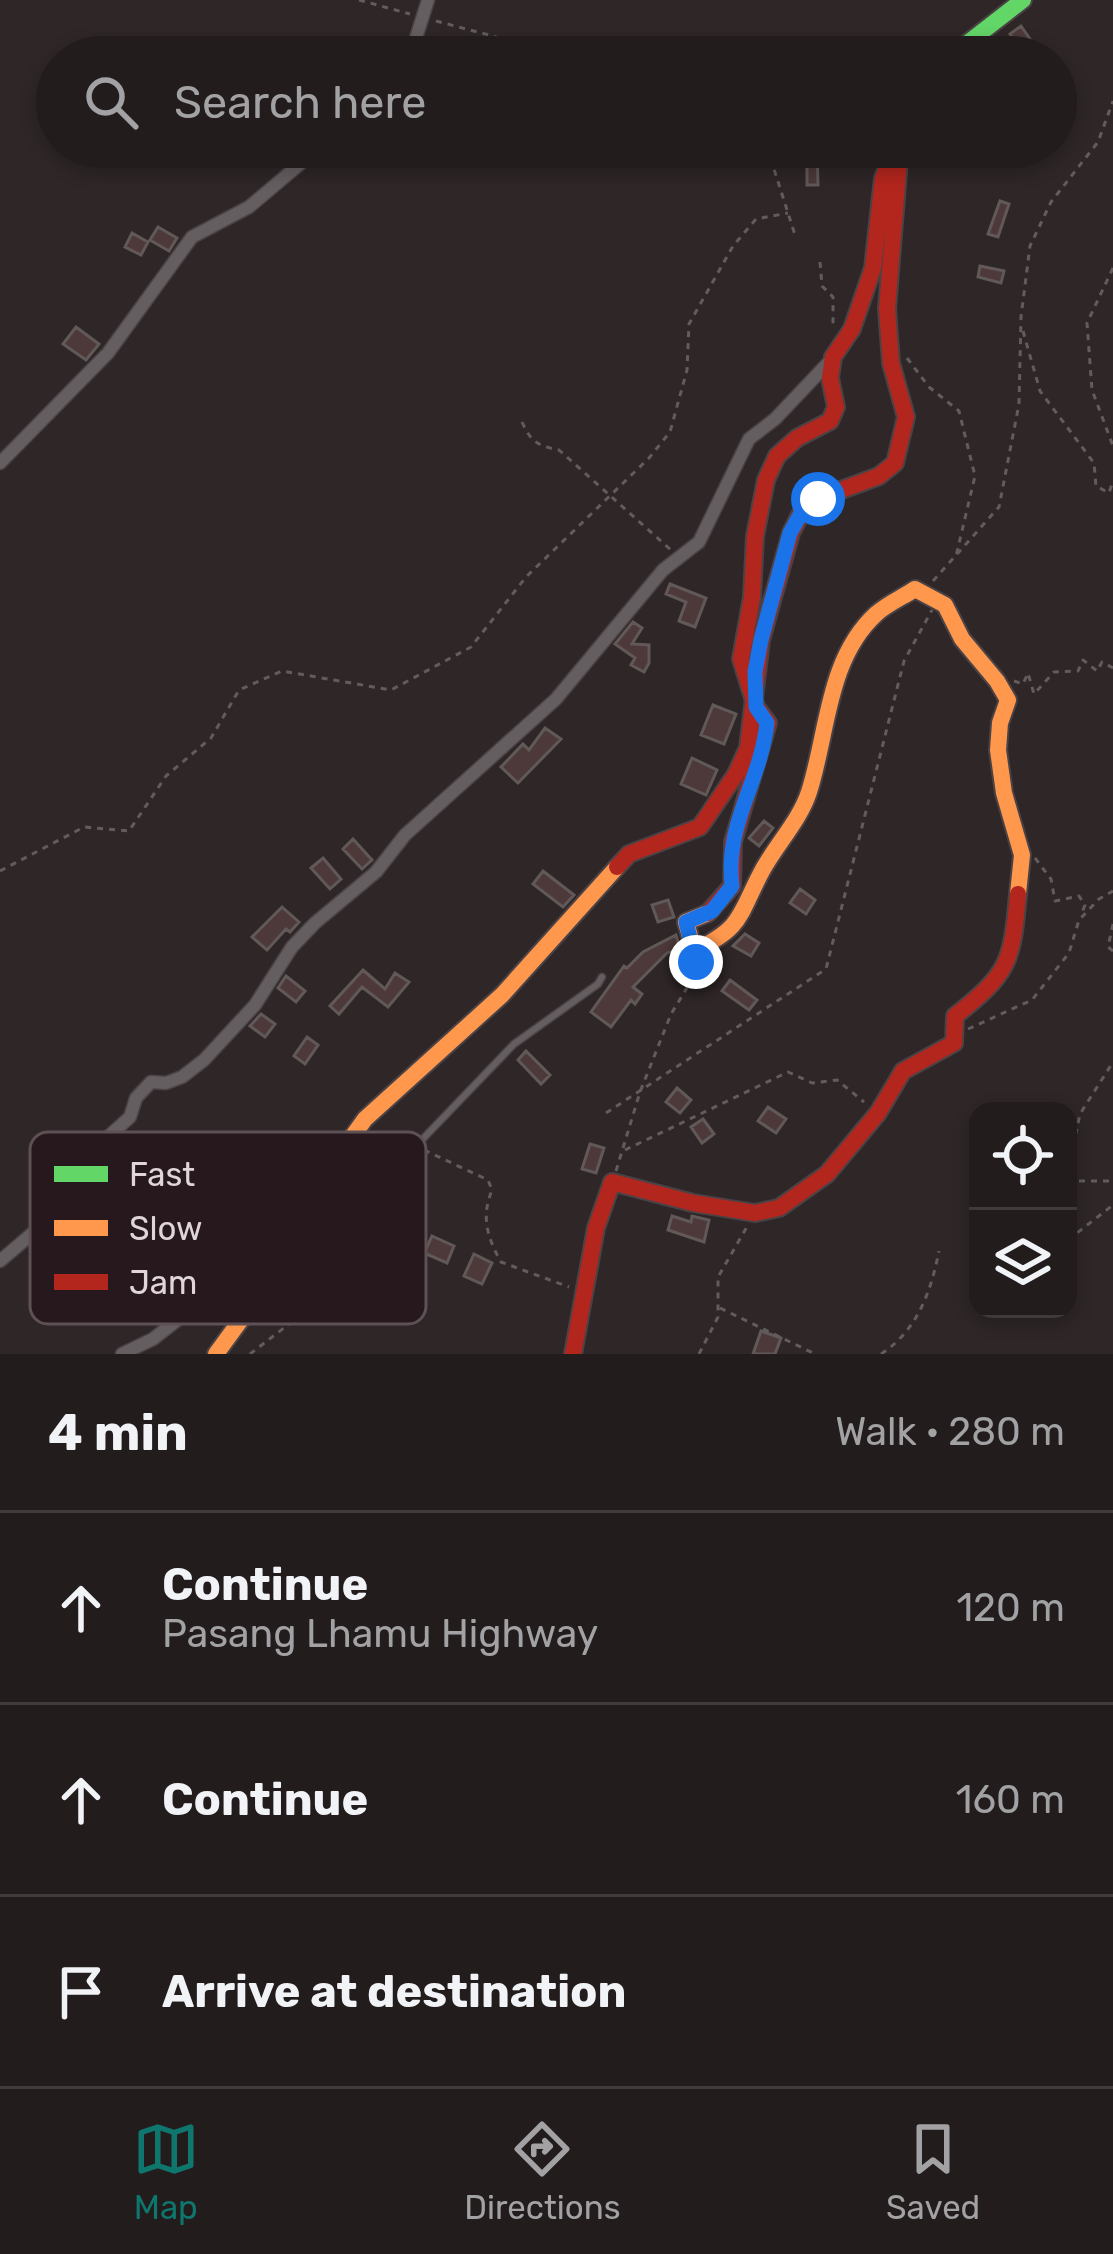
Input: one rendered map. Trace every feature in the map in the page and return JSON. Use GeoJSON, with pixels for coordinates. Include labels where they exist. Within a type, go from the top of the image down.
{"type":"FeatureCollection","features":[{"type":"Feature","properties":{"kind":"street"},"geometry":{"type":"LineString","coordinates":[[417,36],[428,0]]}},
{"type":"Feature","properties":{"kind":"street"},"geometry":{"type":"LineString","coordinates":[[977,36],[1023,0]]}},
{"type":"Feature","properties":{"kind":"street"},"geometry":{"type":"LineString","coordinates":[[0,463],[108,352],[192,237],[249,207],[295,168]]}},
{"type":"Feature","properties":{"kind":"street"},"geometry":{"type":"LineString","coordinates":[[113,1132],[130,1117],[136,1098],[152,1082],[182,1077],[204,1060],[259,1000],[292,947],[376,872],[405,835],[556,699],[678,555],[699,542],[749,439],[775,419],[833,357],[852,328],[873,268],[889,168]]}},
{"type":"Feature","properties":{"kind":"street"},"geometry":{"type":"LineString","coordinates":[[355,1132],[502,995],[629,854],[700,827],[742,761],[756,707],[755,672],[761,640],[781,557],[800,515],[818,499],[879,476],[895,463],[906,417],[887,341],[896,168]]}},
{"type":"Feature","properties":{"kind":"street"},"geometry":{"type":"LineString","coordinates":[[573,1354],[596,1228],[612,1182],[755,1213],[779,1208],[827,1174],[878,1113],[903,1071],[954,1043],[955,1016],[993,986],[1008,962],[1022,855],[1004,793],[998,750],[1008,700],[1000,678],[977,661],[938,598],[915,589],[876,614],[855,642],[838,670],[808,797],[762,871],[738,923],[723,937],[694,951],[686,922],[712,911],[732,886],[728,855],[763,757],[767,723],[756,707],[741,659],[766,479],[777,456],[796,438],[830,421],[836,407],[830,378],[833,357]]}},
{"type":"Feature","properties":{"kind":"street"},"geometry":{"type":"LineString","coordinates":[[0,1261],[30,1235]]}},
{"type":"Feature","properties":{"kind":"street"},"geometry":{"type":"LineString","coordinates":[[122,1354],[172,1324]]}},
{"type":"Feature","properties":{"kind":"street"},"geometry":{"type":"LineString","coordinates":[[216,1354],[237,1324]]}},
{"type":"Feature","properties":{"kind":"lane"},"geometry":{"type":"LineString","coordinates":[[426,1136],[514,1044],[602,977]]}},
{"type":"Feature","properties":{"kind":"path"},"geometry":{"type":"LineString","coordinates":[[359,0],[492,36]]}},
{"type":"Feature","properties":{"kind":"path"},"geometry":{"type":"LineString","coordinates":[[915,589],[937,579],[976,528],[999,507],[1019,404],[1024,274],[1039,223],[1097,142],[1113,101]]}},
{"type":"Feature","properties":{"kind":"path"},"geometry":{"type":"LineString","coordinates":[[773,168],[795,235]]}},
{"type":"Feature","properties":{"kind":"path"},"geometry":{"type":"LineString","coordinates":[[0,871],[85,827],[129,831],[166,776],[211,738],[239,690],[282,671],[391,690],[471,647],[526,577],[670,432],[687,370],[689,325],[733,246],[756,219],[788,213]]}},
{"type":"Feature","properties":{"kind":"path"},"geometry":{"type":"LineString","coordinates":[[820,262],[822,286],[833,297],[833,357]]}},
{"type":"Feature","properties":{"kind":"path"},"geometry":{"type":"LineString","coordinates":[[1113,268],[1087,322],[1092,390],[1113,446]]}},
{"type":"Feature","properties":{"kind":"path"},"geometry":{"type":"LineString","coordinates":[[1021,324],[1040,391],[1094,463],[1096,486],[1109,493],[1113,481]]}},
{"type":"Feature","properties":{"kind":"path"},"geometry":{"type":"LineString","coordinates":[[887,341],[902,350],[929,387],[959,411],[976,476],[956,558]]}},
{"type":"Feature","properties":{"kind":"path"},"geometry":{"type":"LineString","coordinates":[[522,422],[538,446],[559,450],[678,555]]}},
{"type":"Feature","properties":{"kind":"path"},"geometry":{"type":"LineString","coordinates":[[606,1113],[826,969],[904,661],[938,598]]}},
{"type":"Feature","properties":{"kind":"path"},"geometry":{"type":"LineString","coordinates":[[1000,678],[1023,684],[1028,673],[1034,694],[1054,672],[1078,671],[1083,661],[1097,670],[1102,662],[1113,668]]}},
{"type":"Feature","properties":{"kind":"path"},"geometry":{"type":"LineString","coordinates":[[956,1036],[1031,1000],[1070,953],[1085,905],[1073,895],[1055,901],[1047,870],[1038,860],[1022,855]]}},
{"type":"Feature","properties":{"kind":"path"},"geometry":{"type":"LineString","coordinates":[[1079,920],[1113,892]]}},
{"type":"Feature","properties":{"kind":"path"},"geometry":{"type":"LineString","coordinates":[[1113,925],[1108,947],[1113,951]]}},
{"type":"Feature","properties":{"kind":"path"},"geometry":{"type":"LineString","coordinates":[[612,1182],[672,1010],[698,970],[694,951]]}},
{"type":"Feature","properties":{"kind":"path"},"geometry":{"type":"LineString","coordinates":[[1077,1128],[1080,1114],[1113,1062]]}},
{"type":"Feature","properties":{"kind":"path"},"geometry":{"type":"LineString","coordinates":[[625,1150],[788,1072],[812,1083],[837,1080],[878,1113]]}},
{"type":"Feature","properties":{"kind":"path"},"geometry":{"type":"LineString","coordinates":[[426,1151],[488,1180],[492,1190],[485,1206],[487,1235],[501,1262],[583,1291]]}},
{"type":"Feature","properties":{"kind":"path"},"geometry":{"type":"LineString","coordinates":[[1077,1178],[1113,1180]]}},
{"type":"Feature","properties":{"kind":"path"},"geometry":{"type":"LineString","coordinates":[[1077,1233],[1113,1205]]}},
{"type":"Feature","properties":{"kind":"path"},"geometry":{"type":"LineString","coordinates":[[699,1354],[718,1317],[718,1276],[755,1213]]}},
{"type":"Feature","properties":{"kind":"path"},"geometry":{"type":"LineString","coordinates":[[881,1354],[892,1347],[929,1298],[939,1251]]}},
{"type":"Feature","properties":{"kind":"path"},"geometry":{"type":"LineString","coordinates":[[718,1307],[815,1354]]}},
{"type":"Feature","properties":{"kind":"path"},"geometry":{"type":"LineString","coordinates":[[250,1354],[289,1324]]}},
{"type":"Feature","properties":{"kind":"building"},"geometry":{"type":"Polygon","coordinates":[[[1021,26],[1028,36],[1011,36],[1021,26]]]}},
{"type":"Feature","properties":{"kind":"building"},"geometry":{"type":"Polygon","coordinates":[[[807,168],[818,168],[818,185],[807,185],[807,168]]]}},
{"type":"Feature","properties":{"kind":"building"},"geometry":{"type":"Polygon","coordinates":[[[1000,201],[1009,204],[998,237],[988,234],[1000,201]]]}},
{"type":"Feature","properties":{"kind":"building"},"geometry":{"type":"Polygon","coordinates":[[[158,227],[177,238],[169,251],[150,240],[158,227]]]}},
{"type":"Feature","properties":{"kind":"building"},"geometry":{"type":"Polygon","coordinates":[[[132,233],[148,242],[141,255],[125,247],[132,233]]]}},
{"type":"Feature","properties":{"kind":"building"},"geometry":{"type":"Polygon","coordinates":[[[980,266],[1004,271],[1001,283],[978,277],[980,266]]]}},
{"type":"Feature","properties":{"kind":"building"},"geometry":{"type":"Polygon","coordinates":[[[76,327],[99,344],[86,360],[63,344],[76,327]]]}},
{"type":"Feature","properties":{"kind":"building"},"geometry":{"type":"Polygon","coordinates":[[[670,584],[706,598],[695,627],[679,621],[686,602],[666,594],[670,584]]]}},
{"type":"Feature","properties":{"kind":"building"},"geometry":{"type":"Polygon","coordinates":[[[633,622],[642,628],[632,644],[649,645],[644,672],[631,665],[635,658],[615,644],[633,622]]]}},
{"type":"Feature","properties":{"kind":"building"},"geometry":{"type":"Polygon","coordinates":[[[713,705],[736,714],[724,744],[701,735],[713,705]]]}},
{"type":"Feature","properties":{"kind":"building"},"geometry":{"type":"Polygon","coordinates":[[[545,728],[561,739],[518,783],[501,767],[523,744],[529,750],[545,728]]]}},
{"type":"Feature","properties":{"kind":"building"},"geometry":{"type":"Polygon","coordinates":[[[692,758],[717,770],[706,795],[681,784],[692,758]]]}},
{"type":"Feature","properties":{"kind":"building"},"geometry":{"type":"Polygon","coordinates":[[[764,821],[773,828],[759,846],[749,838],[764,821]]]}},
{"type":"Feature","properties":{"kind":"building"},"geometry":{"type":"Polygon","coordinates":[[[353,839],[372,860],[362,869],[343,849],[353,839]]]}},
{"type":"Feature","properties":{"kind":"building"},"geometry":{"type":"Polygon","coordinates":[[[323,858],[341,879],[330,889],[311,868],[323,858]]]}},
{"type":"Feature","properties":{"kind":"building"},"geometry":{"type":"Polygon","coordinates":[[[543,871],[574,895],[563,907],[533,884],[543,871]]]}},
{"type":"Feature","properties":{"kind":"building"},"geometry":{"type":"Polygon","coordinates":[[[800,889],[815,900],[806,914],[790,903],[800,889]]]}},
{"type":"Feature","properties":{"kind":"building"},"geometry":{"type":"Polygon","coordinates":[[[668,900],[674,917],[658,922],[652,905],[668,900]]]}},
{"type":"Feature","properties":{"kind":"building"},"geometry":{"type":"Polygon","coordinates":[[[282,907],[299,922],[267,950],[252,937],[282,907]]]}},
{"type":"Feature","properties":{"kind":"building"},"geometry":{"type":"Polygon","coordinates":[[[745,934],[759,943],[751,956],[733,946],[745,934]]]}},
{"type":"Feature","properties":{"kind":"building"},"geometry":{"type":"Polygon","coordinates":[[[676,935],[680,948],[667,953],[633,987],[642,994],[635,1004],[631,1000],[611,1027],[591,1012],[624,966],[676,935]]]}},
{"type":"Feature","properties":{"kind":"building"},"geometry":{"type":"Polygon","coordinates":[[[363,970],[385,989],[395,973],[409,982],[388,1007],[362,987],[339,1014],[330,1006],[363,970]]]}},
{"type":"Feature","properties":{"kind":"building"},"geometry":{"type":"Polygon","coordinates":[[[286,976],[305,991],[296,1002],[278,988],[286,976]]]}},
{"type":"Feature","properties":{"kind":"building"},"geometry":{"type":"Polygon","coordinates":[[[730,980],[757,1000],[749,1010],[722,991],[730,980]]]}},
{"type":"Feature","properties":{"kind":"building"},"geometry":{"type":"Polygon","coordinates":[[[261,1014],[275,1024],[265,1037],[250,1026],[261,1014]]]}},
{"type":"Feature","properties":{"kind":"building"},"geometry":{"type":"Polygon","coordinates":[[[307,1037],[318,1045],[305,1064],[294,1056],[307,1037]]]}},
{"type":"Feature","properties":{"kind":"building"},"geometry":{"type":"Polygon","coordinates":[[[526,1051],[550,1075],[541,1084],[518,1060],[526,1051]]]}},
{"type":"Feature","properties":{"kind":"building"},"geometry":{"type":"Polygon","coordinates":[[[677,1088],[691,1100],[680,1113],[666,1102],[677,1088]]]}},
{"type":"Feature","properties":{"kind":"building"},"geometry":{"type":"Polygon","coordinates":[[[768,1107],[786,1119],[776,1133],[758,1121],[768,1107]]]}},
{"type":"Feature","properties":{"kind":"building"},"geometry":{"type":"Polygon","coordinates":[[[703,1119],[714,1134],[702,1143],[691,1127],[703,1119]]]}},
{"type":"Feature","properties":{"kind":"building"},"geometry":{"type":"Polygon","coordinates":[[[590,1144],[604,1148],[596,1173],[582,1169],[590,1144]]]}},
{"type":"Feature","properties":{"kind":"building"},"geometry":{"type":"Polygon","coordinates":[[[672,1216],[691,1222],[692,1216],[709,1220],[704,1242],[668,1230],[672,1216]]]}},
{"type":"Feature","properties":{"kind":"building"},"geometry":{"type":"Polygon","coordinates":[[[432,1236],[454,1246],[447,1263],[426,1254],[432,1236]]]}},
{"type":"Feature","properties":{"kind":"building"},"geometry":{"type":"Polygon","coordinates":[[[474,1254],[492,1263],[482,1284],[464,1276],[474,1254]]]}},
{"type":"Feature","properties":{"kind":"building"},"geometry":{"type":"Polygon","coordinates":[[[761,1331],[781,1338],[775,1354],[753,1354],[761,1331]]]}},
{"type":"Feature","properties":{"kind":"traffic: fast"},"geometry":{"type":"LineString","coordinates":[[977,36],[1023,0]]}},
{"type":"Feature","properties":{"kind":"traffic: slow"},"geometry":{"type":"LineString","coordinates":[[708,913],[686,922],[694,951],[738,919],[800,812],[838,675],[860,632],[880,610],[915,589],[945,605],[962,639],[1008,700],[998,750],[1004,793],[1022,855],[1018,894]]}},
{"type":"Feature","properties":{"kind":"traffic: slow"},"geometry":{"type":"LineString","coordinates":[[356,1132],[502,995],[617,867]]}},
{"type":"Feature","properties":{"kind":"traffic: slow"},"geometry":{"type":"LineString","coordinates":[[216,1354],[238,1324]]}},
{"type":"Feature","properties":{"kind":"traffic: jam"},"geometry":{"type":"LineString","coordinates":[[708,913],[732,886],[733,842],[768,723],[756,707],[741,659],[766,480],[777,456],[797,438],[830,421],[836,407],[830,378],[833,357],[852,329],[873,268],[887,168]]}},
{"type":"Feature","properties":{"kind":"traffic: jam"},"geometry":{"type":"LineString","coordinates":[[617,867],[629,854],[700,827],[736,774],[748,748],[761,640],[800,515],[817,499],[879,476],[895,463],[906,417],[891,363],[887,309],[898,168]]}},
{"type":"Feature","properties":{"kind":"traffic: jam"},"geometry":{"type":"LineString","coordinates":[[573,1354],[596,1228],[612,1182],[755,1213],[779,1208],[827,1174],[878,1113],[903,1071],[954,1043],[955,1016],[997,977],[1010,952],[1018,894]]}},
{"type":"Feature","properties":{"kind":"route"},"geometry":{"type":"LineString","coordinates":[[696,962],[686,922],[712,911],[732,886],[728,855],[737,819],[763,757],[767,723],[756,707],[755,672],[781,557],[800,515],[818,499]]}}]}
